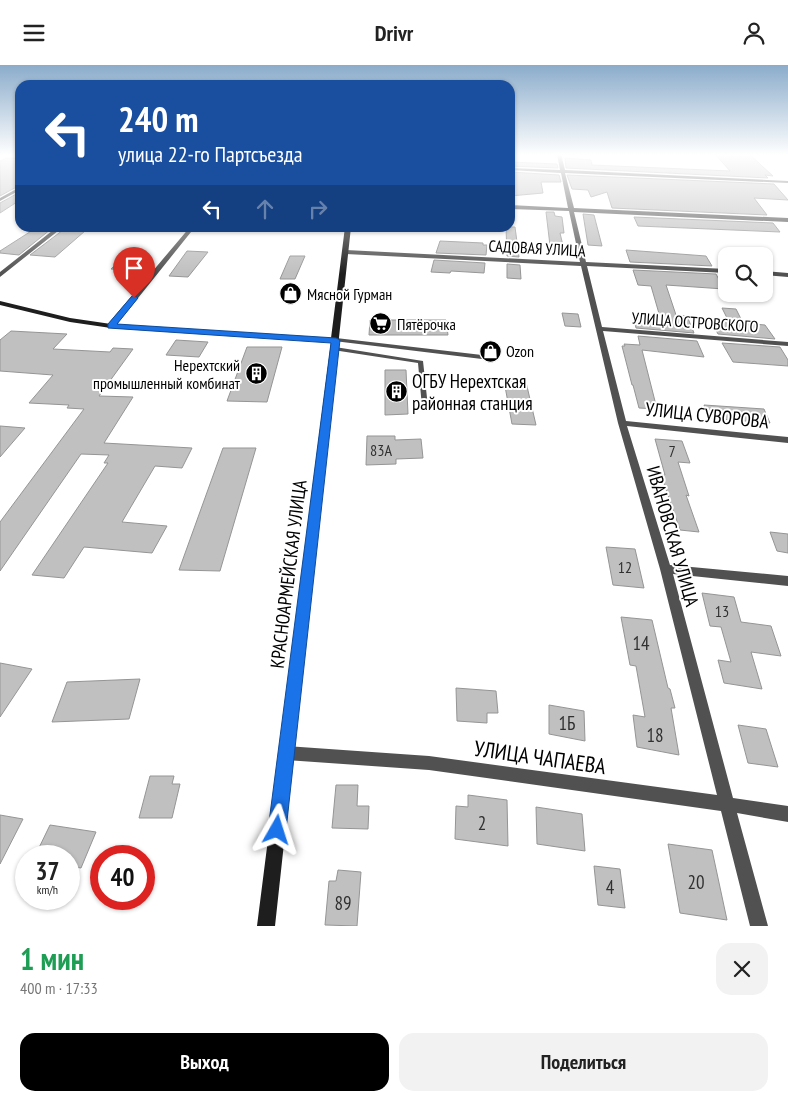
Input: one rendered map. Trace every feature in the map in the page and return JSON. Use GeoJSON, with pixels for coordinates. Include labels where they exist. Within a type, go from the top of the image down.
{"type":"FeatureCollection","features":[{"type":"Feature","properties":{"kind":"street"},"geometry":{"type":"LineString","coordinates":[[0,201],[10,194]]}},
{"type":"Feature","properties":{"kind":"street","name":"ИВАНОВСКАЯ УЛИЦА"},"geometry":{"type":"LineString","coordinates":[[567,194],[622,423],[666,569],[759,926]]}},
{"type":"Feature","properties":{"kind":"street"},"geometry":{"type":"LineString","coordinates":[[515,207],[788,220]]}},
{"type":"Feature","properties":{"kind":"street"},"geometry":{"type":"LineString","coordinates":[[0,275],[55,232]]}},
{"type":"Feature","properties":{"kind":"street"},"geometry":{"type":"LineString","coordinates":[[111,326],[189,232]]}},
{"type":"Feature","properties":{"kind":"street","name":"КРАСНОАРМЕЙСКАЯ УЛИЦА"},"geometry":{"type":"LineString","coordinates":[[266,926],[348,232]]}},
{"type":"Feature","properties":{"kind":"street","name":"САДОВАЯ УЛИЦА"},"geometry":{"type":"LineString","coordinates":[[346,253],[718,271]]}},
{"type":"Feature","properties":{"kind":"street"},"geometry":{"type":"LineString","coordinates":[[773,274],[788,275]]}},
{"type":"Feature","properties":{"kind":"street"},"geometry":{"type":"LineString","coordinates":[[0,303],[70,320],[111,326],[335,345]]}},
{"type":"Feature","properties":{"kind":"street","name":"УЛИЦА ОСТРОВСКОГО"},"geometry":{"type":"LineString","coordinates":[[599,329],[788,344]]}},
{"type":"Feature","properties":{"kind":"street","name":"УЛИЦА СУВОРОВА"},"geometry":{"type":"LineString","coordinates":[[622,423],[788,440]]}},
{"type":"Feature","properties":{"kind":"street"},"geometry":{"type":"LineString","coordinates":[[666,569],[788,581]]}},
{"type":"Feature","properties":{"kind":"street","name":"УЛИЦА ЧАПАЕВА"},"geometry":{"type":"LineString","coordinates":[[286,753],[429,763],[788,814]]}},
{"type":"Feature","properties":{"kind":"lane"},"geometry":{"type":"LineString","coordinates":[[335,345],[482,357]]}},
{"type":"Feature","properties":{"kind":"lane"},"geometry":{"type":"LineString","coordinates":[[335,345],[421,362],[425,407]]}},
{"type":"Feature","properties":{"kind":"building"},"geometry":{"type":"Polygon","coordinates":[[[608,194],[783,194],[788,200],[754,198],[767,215],[612,208],[608,194]]]}},
{"type":"Feature","properties":{"kind":"building"},"geometry":{"type":"Polygon","coordinates":[[[15,195],[15,203],[0,213],[0,203],[15,195]]]}},
{"type":"Feature","properties":{"kind":"building"},"geometry":{"type":"Polygon","coordinates":[[[546,212],[554,212],[555,216],[562,217],[564,233],[560,233],[565,254],[551,254],[546,212]]]}},
{"type":"Feature","properties":{"kind":"building"},"geometry":{"type":"Polygon","coordinates":[[[583,214],[594,215],[602,246],[588,245],[583,214]]]}},
{"type":"Feature","properties":{"kind":"building"},"geometry":{"type":"Polygon","coordinates":[[[634,217],[773,223],[780,232],[638,226],[634,217]]]}},
{"type":"Feature","properties":{"kind":"building"},"geometry":{"type":"Polygon","coordinates":[[[515,227],[519,257],[507,256],[506,232],[515,232],[515,227]]]}},
{"type":"Feature","properties":{"kind":"building"},"geometry":{"type":"Polygon","coordinates":[[[30,232],[47,232],[19,255],[0,253],[0,251],[30,232]]]}},
{"type":"Feature","properties":{"kind":"building"},"geometry":{"type":"Polygon","coordinates":[[[60,232],[84,232],[55,257],[30,255],[60,232]]]}},
{"type":"Feature","properties":{"kind":"building"},"geometry":{"type":"Polygon","coordinates":[[[440,241],[483,243],[483,245],[487,245],[486,255],[436,253],[440,241]]]}},
{"type":"Feature","properties":{"kind":"building"},"geometry":{"type":"Polygon","coordinates":[[[626,250],[706,256],[712,266],[630,262],[626,250]]]}},
{"type":"Feature","properties":{"kind":"building"},"geometry":{"type":"Polygon","coordinates":[[[187,251],[208,252],[188,277],[169,276],[187,251]]]}},
{"type":"Feature","properties":{"kind":"building"},"geometry":{"type":"Polygon","coordinates":[[[125,255],[142,256],[130,270],[111,269],[125,255]]]}},
{"type":"Feature","properties":{"kind":"building"},"geometry":{"type":"Polygon","coordinates":[[[290,256],[305,256],[295,279],[280,279],[290,256]]]}},
{"type":"Feature","properties":{"kind":"building"},"geometry":{"type":"Polygon","coordinates":[[[434,260],[485,263],[484,273],[431,272],[434,260]]]}},
{"type":"Feature","properties":{"kind":"building"},"geometry":{"type":"Polygon","coordinates":[[[507,264],[520,265],[521,279],[507,278],[507,264]]]}},
{"type":"Feature","properties":{"kind":"building"},"geometry":{"type":"Polygon","coordinates":[[[633,270],[716,274],[718,278],[718,289],[666,285],[676,315],[687,316],[694,333],[636,328],[633,315],[660,317],[651,286],[638,285],[633,270]]]}},
{"type":"Feature","properties":{"kind":"building"},"geometry":{"type":"Polygon","coordinates":[[[722,308],[736,309],[743,323],[765,325],[775,339],[718,334],[710,319],[728,320],[722,308]]]}},
{"type":"Feature","properties":{"kind":"building"},"geometry":{"type":"Polygon","coordinates":[[[562,313],[578,314],[581,327],[565,326],[562,313]]]}},
{"type":"Feature","properties":{"kind":"building"},"geometry":{"type":"Polygon","coordinates":[[[370,320],[389,323],[390,320],[446,320],[448,335],[369,335],[370,320]]]}},
{"type":"Feature","properties":{"kind":"building"},"geometry":{"type":"Polygon","coordinates":[[[11,331],[67,334],[53,349],[110,352],[113,348],[133,349],[99,396],[133,397],[104,443],[192,448],[182,468],[155,466],[122,522],[167,526],[152,553],[84,547],[64,578],[32,575],[108,463],[104,463],[109,455],[81,454],[0,571],[0,522],[84,409],[67,408],[69,405],[29,403],[53,375],[0,371],[0,340],[11,331]]]}},
{"type":"Feature","properties":{"kind":"building"},"geometry":{"type":"Polygon","coordinates":[[[638,336],[697,341],[704,357],[642,350],[657,409],[639,408],[632,385],[622,346],[625,346],[624,344],[640,345],[638,336]]]}},
{"type":"Feature","properties":{"kind":"building"},"geometry":{"type":"Polygon","coordinates":[[[176,340],[208,342],[199,357],[166,355],[176,340]]]}},
{"type":"Feature","properties":{"kind":"building"},"geometry":{"type":"Polygon","coordinates":[[[722,343],[780,347],[788,360],[788,366],[733,362],[722,343]]]}},
{"type":"Feature","properties":{"kind":"building","name":"Нерехтский промышленный комбинат"},"geometry":{"type":"Polygon","coordinates":[[[247,347],[282,347],[267,402],[227,401],[247,347]]]}},
{"type":"Feature","properties":{"kind":"building","name":"ОГБУ Нерехтская районная станция"},"geometry":{"type":"Polygon","coordinates":[[[385,370],[406,370],[408,414],[385,415],[385,370]]]}},
{"type":"Feature","properties":{"kind":"building"},"geometry":{"type":"Polygon","coordinates":[[[504,381],[526,382],[536,425],[512,424],[504,381]]]}},
{"type":"Feature","properties":{"kind":"building"},"geometry":{"type":"Polygon","coordinates":[[[704,405],[764,409],[770,423],[709,418],[704,405]]]}},
{"type":"Feature","properties":{"kind":"building"},"geometry":{"type":"Polygon","coordinates":[[[0,426],[25,428],[0,457],[0,426]]]}},
{"type":"Feature","properties":{"kind":"building"},"geometry":{"type":"Polygon","coordinates":[[[367,436],[395,436],[395,440],[421,439],[423,458],[396,459],[396,464],[366,465],[367,436]]]}},
{"type":"Feature","properties":{"kind":"building"},"geometry":{"type":"Polygon","coordinates":[[[655,439],[682,441],[690,463],[678,462],[689,496],[686,495],[699,532],[680,530],[661,475],[665,475],[655,439]]]}},
{"type":"Feature","properties":{"kind":"building"},"geometry":{"type":"Polygon","coordinates":[[[223,448],[256,448],[220,571],[179,570],[223,448]]]}},
{"type":"Feature","properties":{"kind":"building"},"geometry":{"type":"Polygon","coordinates":[[[770,532],[788,534],[788,553],[777,551],[770,532]]]}},
{"type":"Feature","properties":{"kind":"building"},"geometry":{"type":"Polygon","coordinates":[[[606,547],[635,549],[644,588],[613,585],[606,547]]]}},
{"type":"Feature","properties":{"kind":"building"},"geometry":{"type":"Polygon","coordinates":[[[702,593],[734,597],[741,622],[771,626],[781,656],[751,652],[762,689],[724,683],[718,660],[731,662],[721,627],[710,626],[702,593]]]}},
{"type":"Feature","properties":{"kind":"building"},"geometry":{"type":"Polygon","coordinates":[[[621,617],[652,620],[668,688],[670,689],[675,708],[671,708],[679,755],[637,747],[633,715],[645,717],[636,666],[630,665],[621,617]]]}},
{"type":"Feature","properties":{"kind":"building"},"geometry":{"type":"Polygon","coordinates":[[[0,663],[32,669],[0,717],[0,663]]]}},
{"type":"Feature","properties":{"kind":"building"},"geometry":{"type":"Polygon","coordinates":[[[140,679],[129,719],[52,722],[67,682],[140,679]]]}},
{"type":"Feature","properties":{"kind":"building"},"geometry":{"type":"Polygon","coordinates":[[[456,688],[496,691],[498,713],[487,713],[487,723],[457,721],[456,688]]]}},
{"type":"Feature","properties":{"kind":"building"},"geometry":{"type":"Polygon","coordinates":[[[549,705],[584,711],[585,741],[549,734],[549,705]]]}},
{"type":"Feature","properties":{"kind":"building"},"geometry":{"type":"Polygon","coordinates":[[[738,725],[766,729],[778,767],[748,763],[738,725]]]}},
{"type":"Feature","properties":{"kind":"building"},"geometry":{"type":"Polygon","coordinates":[[[150,776],[174,776],[172,784],[180,784],[172,818],[139,818],[150,776]]]}},
{"type":"Feature","properties":{"kind":"building"},"geometry":{"type":"Polygon","coordinates":[[[336,785],[358,785],[357,806],[369,806],[368,829],[332,828],[336,785]]]}},
{"type":"Feature","properties":{"kind":"building"},"geometry":{"type":"Polygon","coordinates":[[[468,795],[507,800],[508,846],[455,839],[456,806],[468,807],[468,795]]]}},
{"type":"Feature","properties":{"kind":"building"},"geometry":{"type":"Polygon","coordinates":[[[536,807],[582,814],[585,851],[537,844],[536,807]]]}},
{"type":"Feature","properties":{"kind":"building"},"geometry":{"type":"Polygon","coordinates":[[[0,815],[23,819],[0,864],[0,815]]]}},
{"type":"Feature","properties":{"kind":"building"},"geometry":{"type":"Polygon","coordinates":[[[50,825],[96,832],[81,868],[80,845],[40,845],[50,825]]]}},
{"type":"Feature","properties":{"kind":"building"},"geometry":{"type":"Polygon","coordinates":[[[668,844],[712,850],[727,920],[680,913],[668,844]]]}},
{"type":"Feature","properties":{"kind":"building"},"geometry":{"type":"Polygon","coordinates":[[[594,866],[620,869],[625,908],[598,905],[594,866]]]}},
{"type":"Feature","properties":{"kind":"building"},"geometry":{"type":"Polygon","coordinates":[[[338,870],[361,872],[357,926],[325,925],[329,881],[336,881],[338,870]]]}},
{"type":"Feature","properties":{"kind":"place","name":"Мясной Гурман"},"geometry":{"type":"Point","coordinates":[291,294]}},
{"type":"Feature","properties":{"kind":"place","name":"Пятёрочка"},"geometry":{"type":"Point","coordinates":[381,324]}},
{"type":"Feature","properties":{"kind":"place","name":"Ozon"},"geometry":{"type":"Point","coordinates":[490,351]}},
{"type":"Feature","properties":{"kind":"place","name":"Нерехтский промышленный комбинат"},"geometry":{"type":"Point","coordinates":[256,374]}},
{"type":"Feature","properties":{"kind":"place","name":"ОГБУ Нерехтская районная станция"},"geometry":{"type":"Point","coordinates":[396,392]}},
{"type":"Feature","properties":{"kind":"route"},"geometry":{"type":"LineString","coordinates":[[134,298],[111,326],[336,340],[277,830]]}}]}
